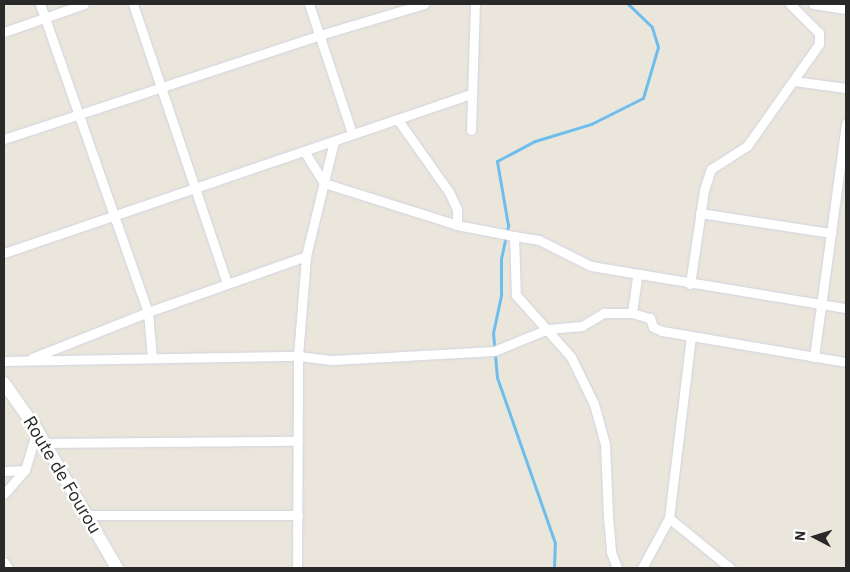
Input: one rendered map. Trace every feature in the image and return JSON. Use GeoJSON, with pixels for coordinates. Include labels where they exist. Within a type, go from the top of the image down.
{"type":"FeatureCollection","features":[{"type":"Feature","properties":{"kind":"main road","name":"Route de Fourou"},"geometry":{"type":"LineString","coordinates":[[4,383],[45,443],[117,568]]}},
{"type":"Feature","properties":{"kind":"street"},"geometry":{"type":"LineString","coordinates":[[40,4],[148,312],[152,358]]}},
{"type":"Feature","properties":{"kind":"street"},"geometry":{"type":"LineString","coordinates":[[4,32],[84,4]]}},
{"type":"Feature","properties":{"kind":"street"},"geometry":{"type":"LineString","coordinates":[[133,4],[227,284]]}},
{"type":"Feature","properties":{"kind":"street"},"geometry":{"type":"LineString","coordinates":[[309,4],[352,133]]}},
{"type":"Feature","properties":{"kind":"street"},"geometry":{"type":"LineString","coordinates":[[4,140],[320,34],[424,4]]}},
{"type":"Feature","properties":{"kind":"street"},"geometry":{"type":"LineString","coordinates":[[472,130],[475,4]]}},
{"type":"Feature","properties":{"kind":"street"},"geometry":{"type":"LineString","coordinates":[[690,284],[700,212],[711,169],[747,146],[819,44],[819,33],[790,4]]}},
{"type":"Feature","properties":{"kind":"street"},"geometry":{"type":"LineString","coordinates":[[813,4],[846,9]]}},
{"type":"Feature","properties":{"kind":"street"},"geometry":{"type":"LineString","coordinates":[[794,81],[846,88]]}},
{"type":"Feature","properties":{"kind":"street"},"geometry":{"type":"LineString","coordinates":[[4,253],[195,186],[472,94]]}},
{"type":"Feature","properties":{"kind":"street"},"geometry":{"type":"LineString","coordinates":[[398,120],[457,208],[457,225]]}},
{"type":"Feature","properties":{"kind":"street"},"geometry":{"type":"LineString","coordinates":[[814,356],[831,233],[844,162],[846,123]]}},
{"type":"Feature","properties":{"kind":"street"},"geometry":{"type":"LineString","coordinates":[[298,568],[298,356],[306,256],[334,141]]}},
{"type":"Feature","properties":{"kind":"street"},"geometry":{"type":"LineString","coordinates":[[304,151],[324,183],[457,225],[495,234],[538,240],[591,266],[636,276],[846,308]]}},
{"type":"Feature","properties":{"kind":"street"},"geometry":{"type":"LineString","coordinates":[[700,212],[831,233]]}},
{"type":"Feature","properties":{"kind":"street"},"geometry":{"type":"LineString","coordinates":[[514,236],[516,295],[572,356],[594,404],[605,444],[611,552],[617,568]]}},
{"type":"Feature","properties":{"kind":"street"},"geometry":{"type":"LineString","coordinates":[[25,361],[148,312],[306,256]]}},
{"type":"Feature","properties":{"kind":"street"},"geometry":{"type":"LineString","coordinates":[[632,313],[636,276]]}},
{"type":"Feature","properties":{"kind":"street"},"geometry":{"type":"LineString","coordinates":[[4,361],[298,356],[333,360],[494,352],[548,329],[582,326],[604,313],[632,313],[650,318],[653,327],[662,331],[846,362]]}},
{"type":"Feature","properties":{"kind":"street"},"geometry":{"type":"LineString","coordinates":[[642,568],[669,518],[691,336]]}},
{"type":"Feature","properties":{"kind":"street"},"geometry":{"type":"LineString","coordinates":[[4,494],[24,470],[37,430]]}},
{"type":"Feature","properties":{"kind":"street"},"geometry":{"type":"LineString","coordinates":[[45,443],[298,441]]}},
{"type":"Feature","properties":{"kind":"street"},"geometry":{"type":"LineString","coordinates":[[4,471],[24,470]]}},
{"type":"Feature","properties":{"kind":"street"},"geometry":{"type":"LineString","coordinates":[[86,515],[298,514]]}},
{"type":"Feature","properties":{"kind":"street"},"geometry":{"type":"LineString","coordinates":[[669,518],[730,568]]}},
{"type":"Feature","properties":{"kind":"street"},"geometry":{"type":"LineString","coordinates":[[4,562],[8,568]]}},
{"type":"Feature","properties":{"kind":"waterway"},"geometry":{"type":"LineString","coordinates":[[554,568],[555,543],[497,377],[493,333],[501,294],[501,259],[508,225],[497,161],[535,141],[591,124],[643,98],[658,47],[652,27],[628,4]]}}]}
